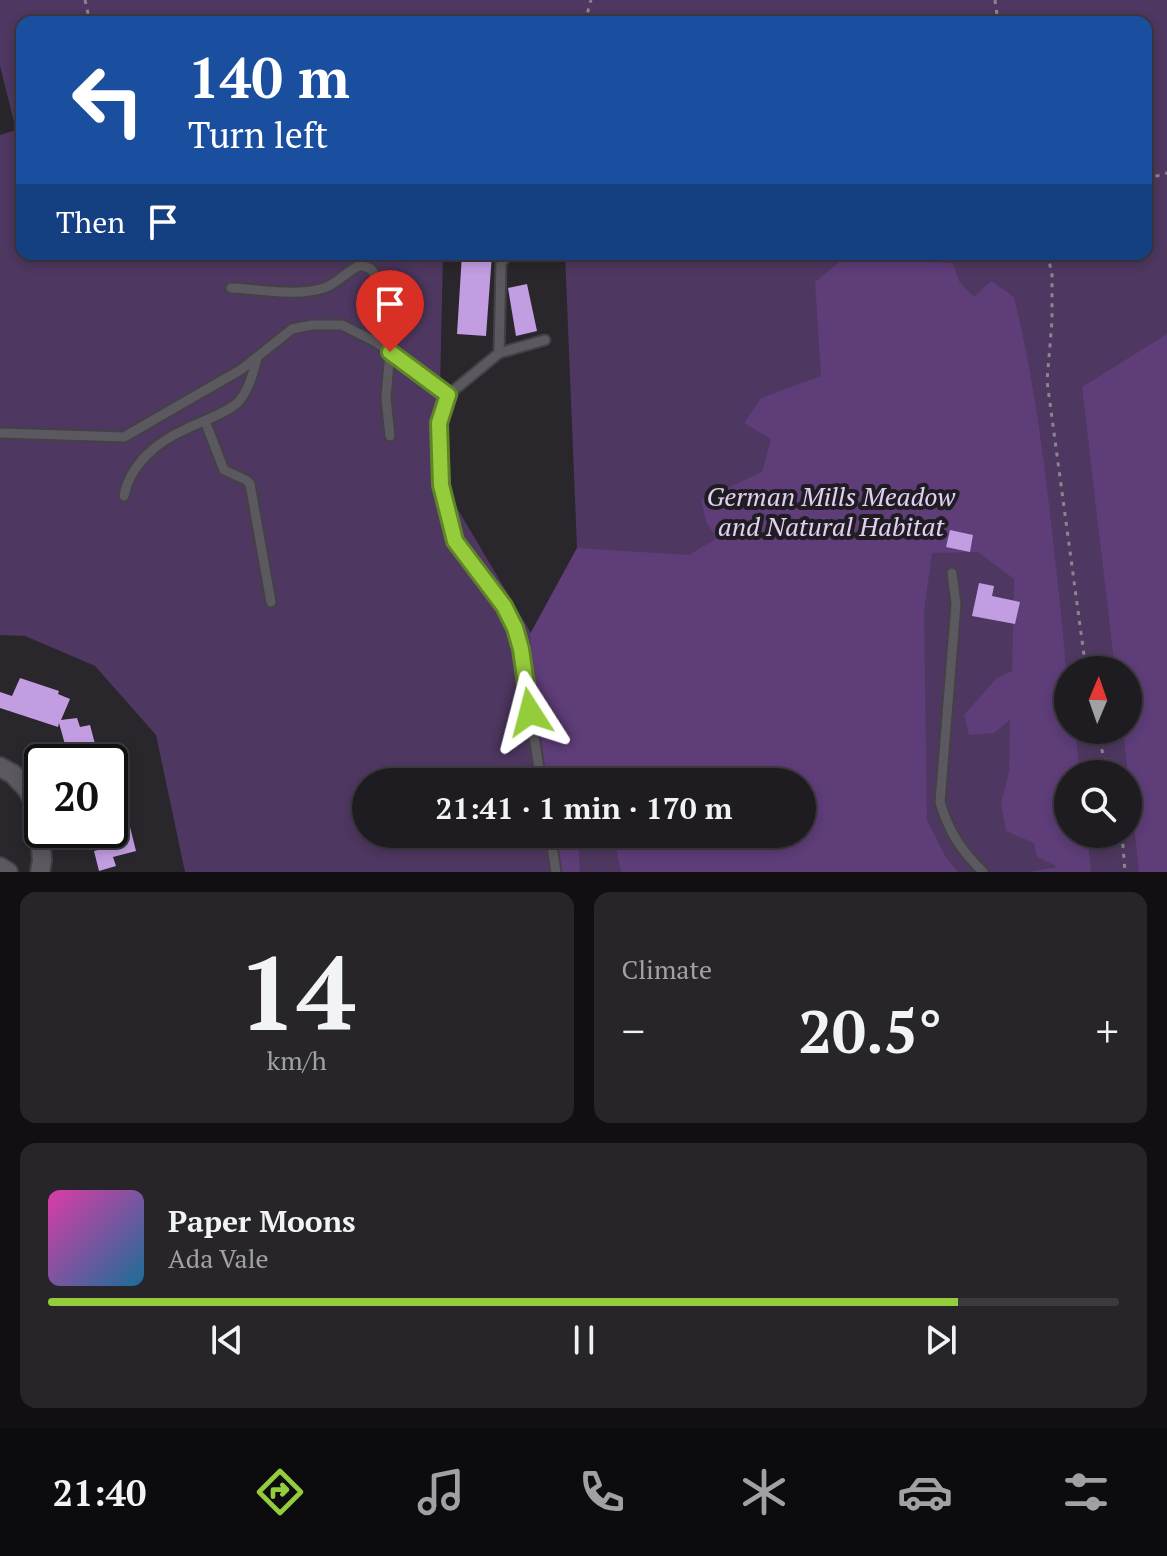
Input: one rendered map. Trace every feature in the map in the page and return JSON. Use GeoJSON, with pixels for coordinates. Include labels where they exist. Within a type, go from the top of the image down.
{"type":"FeatureCollection","features":[{"type":"Feature","properties":{"kind":"street"},"geometry":{"type":"LineString","coordinates":[[0,767],[13,774],[27,789],[38,809],[40,872]]}},
{"type":"Feature","properties":{"kind":"street"},"geometry":{"type":"LineString","coordinates":[[0,867],[8,872]]}},
{"type":"Feature","properties":{"kind":"lane"},"geometry":{"type":"LineString","coordinates":[[499,353],[503,260]]}},
{"type":"Feature","properties":{"kind":"lane"},"geometry":{"type":"LineString","coordinates":[[231,288],[306,292],[328,287],[349,270],[361,265],[371,269],[393,316],[386,398],[390,436]]}},
{"type":"Feature","properties":{"kind":"lane"},"geometry":{"type":"LineString","coordinates":[[0,433],[124,437],[242,369],[292,329],[312,325],[342,325],[376,342],[448,395]]}},
{"type":"Feature","properties":{"kind":"lane"},"geometry":{"type":"LineString","coordinates":[[539,768],[515,628],[504,606],[455,541],[441,485],[439,423],[448,395],[499,353],[545,340]]}},
{"type":"Feature","properties":{"kind":"lane"},"geometry":{"type":"LineString","coordinates":[[124,496],[134,468],[151,451],[184,429],[239,401],[257,357]]}},
{"type":"Feature","properties":{"kind":"lane"},"geometry":{"type":"LineString","coordinates":[[205,421],[224,470],[246,480],[252,491],[271,602]]}},
{"type":"Feature","properties":{"kind":"lane"},"geometry":{"type":"LineString","coordinates":[[952,573],[956,604],[940,802],[949,829],[967,856],[983,872]]}},
{"type":"Feature","properties":{"kind":"lane"},"geometry":{"type":"LineString","coordinates":[[552,848],[556,872]]}},
{"type":"Feature","properties":{"kind":"path"},"geometry":{"type":"LineString","coordinates":[[1049,260],[1052,273],[1052,321],[1047,381],[1084,656]]}},
{"type":"Feature","properties":{"kind":"path"},"geometry":{"type":"LineString","coordinates":[[1123,848],[1125,872]]}},
{"type":"Feature","properties":{"kind":"green space"},"geometry":{"type":"Polygon","coordinates":[[[0,0],[1167,0],[1167,872],[185,872],[156,735],[95,666],[25,636],[0,635],[0,135],[16,130],[0,66],[0,0]],[[16,16],[16,260],[443,260],[438,476],[531,633],[577,548],[565,260],[1152,260],[1152,16],[16,16]]]}},
{"type":"Feature","properties":{"kind":"green space","name":"German Mills Meadow and Natural Habitat"},"geometry":{"type":"Polygon","coordinates":[[[842,260],[953,263],[959,281],[974,297],[991,281],[1014,297],[1042,448],[1063,635],[1065,656],[1054,656],[1054,744],[1077,744],[1078,760],[1054,760],[1054,848],[1088,848],[1091,872],[1027,872],[1058,867],[1037,857],[1034,843],[1006,831],[1001,804],[1009,771],[1010,720],[994,733],[969,735],[964,715],[996,679],[1012,671],[1014,579],[978,552],[932,553],[924,611],[927,820],[945,856],[958,872],[621,872],[616,848],[816,848],[816,768],[544,768],[530,634],[577,548],[689,555],[717,538],[706,522],[701,500],[762,472],[771,439],[744,423],[761,398],[821,376],[815,282],[842,260]]]}},
{"type":"Feature","properties":{"kind":"green space"},"geometry":{"type":"Polygon","coordinates":[[[1167,334],[1167,872],[1139,872],[1136,848],[1142,848],[1142,760],[1126,760],[1125,744],[1142,744],[1142,656],[1113,656],[1082,387],[1167,334]]]}},
{"type":"Feature","properties":{"kind":"green space"},"geometry":{"type":"Polygon","coordinates":[[[552,848],[579,848],[580,872],[555,872],[552,848]]]}},
{"type":"Feature","properties":{"kind":"building"},"geometry":{"type":"Polygon","coordinates":[[[462,260],[492,260],[486,336],[457,334],[462,260]]]}},
{"type":"Feature","properties":{"kind":"building"},"geometry":{"type":"Polygon","coordinates":[[[527,284],[537,331],[516,336],[508,288],[527,284]]]}},
{"type":"Feature","properties":{"kind":"building"},"geometry":{"type":"Polygon","coordinates":[[[950,530],[973,535],[970,552],[946,547],[950,530]]]}},
{"type":"Feature","properties":{"kind":"building"},"geometry":{"type":"Polygon","coordinates":[[[979,583],[994,586],[992,596],[1020,602],[1015,624],[972,616],[979,583]]]}},
{"type":"Feature","properties":{"kind":"building"},"geometry":{"type":"Polygon","coordinates":[[[20,678],[59,691],[58,694],[70,699],[61,720],[77,718],[80,727],[90,725],[95,744],[65,744],[59,723],[58,727],[0,708],[0,692],[12,696],[20,678]]]}},
{"type":"Feature","properties":{"kind":"building"},"geometry":{"type":"Polygon","coordinates":[[[128,819],[136,851],[113,857],[116,866],[99,871],[94,851],[128,848],[128,819]]]}},
{"type":"Feature","properties":{"kind":"route"},"geometry":{"type":"LineString","coordinates":[[390,352],[448,395],[439,423],[441,485],[455,541],[504,606],[515,628],[530,712]]}}]}
